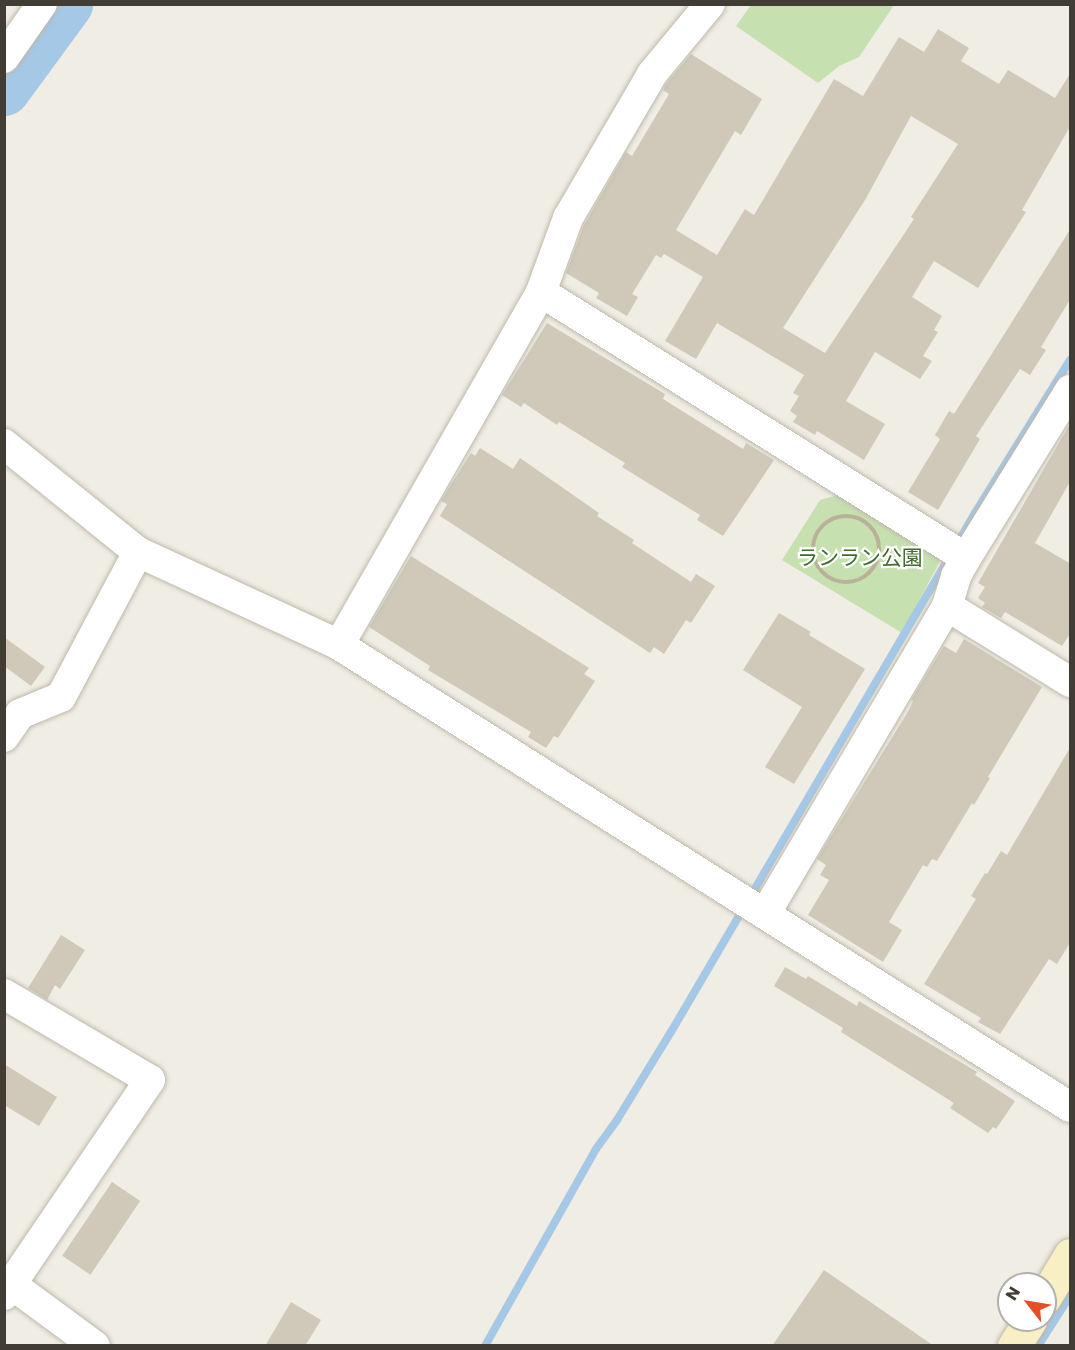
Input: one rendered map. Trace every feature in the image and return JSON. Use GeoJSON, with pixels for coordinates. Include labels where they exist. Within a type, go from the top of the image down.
{"type":"FeatureCollection","features":[{"type":"Feature","properties":{"kind":"street"},"geometry":{"type":"LineString","coordinates":[[4,58],[42,4]]}},
{"type":"Feature","properties":{"kind":"street"},"geometry":{"type":"LineString","coordinates":[[339,645],[541,292],[568,218],[652,74],[710,4]]}},
{"type":"Feature","properties":{"kind":"street"},"geometry":{"type":"LineString","coordinates":[[541,292],[955,552]]}},
{"type":"Feature","properties":{"kind":"street"},"geometry":{"type":"LineString","coordinates":[[751,905],[947,606],[956,576],[955,552],[1071,390]]}},
{"type":"Feature","properties":{"kind":"street"},"geometry":{"type":"LineString","coordinates":[[4,444],[138,552],[339,645],[1071,1107]]}},
{"type":"Feature","properties":{"kind":"street"},"geometry":{"type":"LineString","coordinates":[[4,737],[20,714],[62,697],[138,552]]}},
{"type":"Feature","properties":{"kind":"street"},"geometry":{"type":"LineString","coordinates":[[947,606],[1071,682]]}},
{"type":"Feature","properties":{"kind":"street"},"geometry":{"type":"LineString","coordinates":[[4,993],[150,1080],[8,1289],[95,1346]]}},
{"type":"Feature","properties":{"kind":"street"},"geometry":{"type":"LineString","coordinates":[[1057,1278],[1071,1255]]}},
{"type":"Feature","properties":{"kind":"street"},"geometry":{"type":"LineString","coordinates":[[1014,1346],[1023,1332]]}},
{"type":"Feature","properties":{"kind":"path"},"geometry":{"type":"LineString","coordinates":[[851,515],[863,519],[873,528],[879,540],[879,553],[875,566],[866,575],[855,581],[841,582],[829,578],[819,569],[814,557],[813,544],[817,531],[826,522],[838,516],[851,515]]}},
{"type":"Feature","properties":{"kind":"green space"},"geometry":{"type":"Polygon","coordinates":[[[751,5],[894,5],[859,57],[839,66],[818,83],[736,26],[751,5]]]}},
{"type":"Feature","properties":{"kind":"green space","name":"ランラン公園"},"geometry":{"type":"Polygon","coordinates":[[[838,495],[936,555],[940,561],[902,633],[782,560],[820,500],[838,495]]]}},
{"type":"Feature","properties":{"kind":"building"},"geometry":{"type":"Polygon","coordinates":[[[938,29],[969,48],[961,61],[999,84],[1008,70],[1055,98],[1071,72],[1071,125],[1022,210],[1026,212],[978,288],[934,261],[912,297],[942,316],[934,330],[938,332],[923,356],[932,361],[920,379],[875,352],[846,401],[885,424],[864,460],[817,431],[815,435],[793,422],[797,416],[790,411],[799,396],[793,393],[804,375],[717,323],[696,359],[665,341],[703,277],[664,254],[661,258],[656,255],[632,294],[638,297],[627,316],[596,298],[599,293],[566,273],[584,225],[626,152],[632,156],[669,94],[663,90],[666,84],[691,54],[762,99],[741,135],[735,131],[676,230],[717,255],[745,209],[754,215],[834,79],[863,96],[899,37],[924,52],[938,29]],[[911,116],[865,200],[783,328],[825,353],[914,219],[911,217],[958,144],[911,116]]]}},
{"type":"Feature","properties":{"kind":"building"},"geometry":{"type":"Polygon","coordinates":[[[1071,228],[1071,298],[1041,347],[1046,350],[1030,375],[1020,369],[976,436],[980,439],[938,510],[908,492],[940,439],[935,435],[949,411],[954,414],[1071,228]]]}},
{"type":"Feature","properties":{"kind":"building"},"geometry":{"type":"Polygon","coordinates":[[[547,323],[665,394],[663,399],[743,449],[746,443],[774,460],[723,536],[697,520],[700,515],[622,467],[625,463],[559,422],[557,425],[524,403],[521,407],[502,395],[547,323]]]}},
{"type":"Feature","properties":{"kind":"building"},"geometry":{"type":"Polygon","coordinates":[[[1071,422],[1071,480],[1035,543],[1071,564],[1071,632],[1062,646],[1005,612],[1001,618],[982,607],[985,603],[978,598],[985,587],[978,583],[1071,422]]]}},
{"type":"Feature","properties":{"kind":"building"},"geometry":{"type":"Polygon","coordinates":[[[480,448],[513,469],[520,458],[599,513],[597,516],[634,540],[632,543],[691,582],[696,574],[715,586],[691,623],[686,620],[664,654],[654,647],[650,653],[440,516],[447,504],[441,501],[471,453],[475,456],[480,448]]]}},
{"type":"Feature","properties":{"kind":"building"},"geometry":{"type":"Polygon","coordinates":[[[411,556],[589,668],[584,674],[595,681],[558,738],[554,736],[546,748],[528,737],[531,732],[428,670],[430,666],[369,627],[411,556]]]}},
{"type":"Feature","properties":{"kind":"building"},"geometry":{"type":"Polygon","coordinates":[[[779,613],[811,632],[809,635],[865,669],[794,784],[765,767],[802,707],[743,670],[779,613]]]}},
{"type":"Feature","properties":{"kind":"building"},"geometry":{"type":"Polygon","coordinates":[[[4,637],[45,667],[31,686],[4,666],[4,637]]]}},
{"type":"Feature","properties":{"kind":"building"},"geometry":{"type":"Polygon","coordinates":[[[964,639],[1042,687],[988,777],[990,778],[974,805],[972,803],[937,861],[932,859],[927,867],[923,865],[889,922],[902,930],[883,962],[808,915],[829,880],[820,875],[826,865],[817,859],[909,710],[913,701],[911,700],[944,646],[956,653],[964,639]]]}},
{"type":"Feature","properties":{"kind":"building"},"geometry":{"type":"Polygon","coordinates":[[[1071,746],[1071,941],[1057,964],[1049,959],[1000,1034],[978,1022],[981,1018],[924,984],[976,899],[971,896],[985,873],[987,874],[1001,851],[1007,855],[1071,746]]]}},
{"type":"Feature","properties":{"kind":"building"},"geometry":{"type":"Polygon","coordinates":[[[61,935],[85,950],[60,989],[55,985],[47,1000],[28,988],[61,935]]]}},
{"type":"Feature","properties":{"kind":"building"},"geometry":{"type":"Polygon","coordinates":[[[785,967],[806,979],[808,976],[857,1006],[859,1001],[977,1072],[975,1075],[1015,1101],[996,1129],[993,1127],[988,1133],[950,1108],[954,1103],[841,1032],[843,1028],[774,986],[785,967]]]}},
{"type":"Feature","properties":{"kind":"building"},"geometry":{"type":"Polygon","coordinates":[[[4,1064],[57,1097],[39,1126],[4,1105],[4,1064]]]}},
{"type":"Feature","properties":{"kind":"building"},"geometry":{"type":"Polygon","coordinates":[[[112,1182],[140,1201],[90,1275],[62,1256],[112,1182]]]}},
{"type":"Feature","properties":{"kind":"building"},"geometry":{"type":"Polygon","coordinates":[[[824,1270],[934,1346],[772,1346],[824,1270]]]}},
{"type":"Feature","properties":{"kind":"building"},"geometry":{"type":"Polygon","coordinates":[[[291,1302],[321,1320],[305,1346],[265,1346],[291,1302]]]}},
{"type":"Feature","properties":{"kind":"waterway"},"geometry":{"type":"LineString","coordinates":[[4,90],[67,4]]}},
{"type":"Feature","properties":{"kind":"waterway"},"geometry":{"type":"LineString","coordinates":[[485,1346],[596,1149],[617,1120],[671,1032],[975,513],[1070,360]]}},
{"type":"Feature","properties":{"kind":"waterway"},"geometry":{"type":"LineString","coordinates":[[1038,1346],[1070,1296]]}}]}
